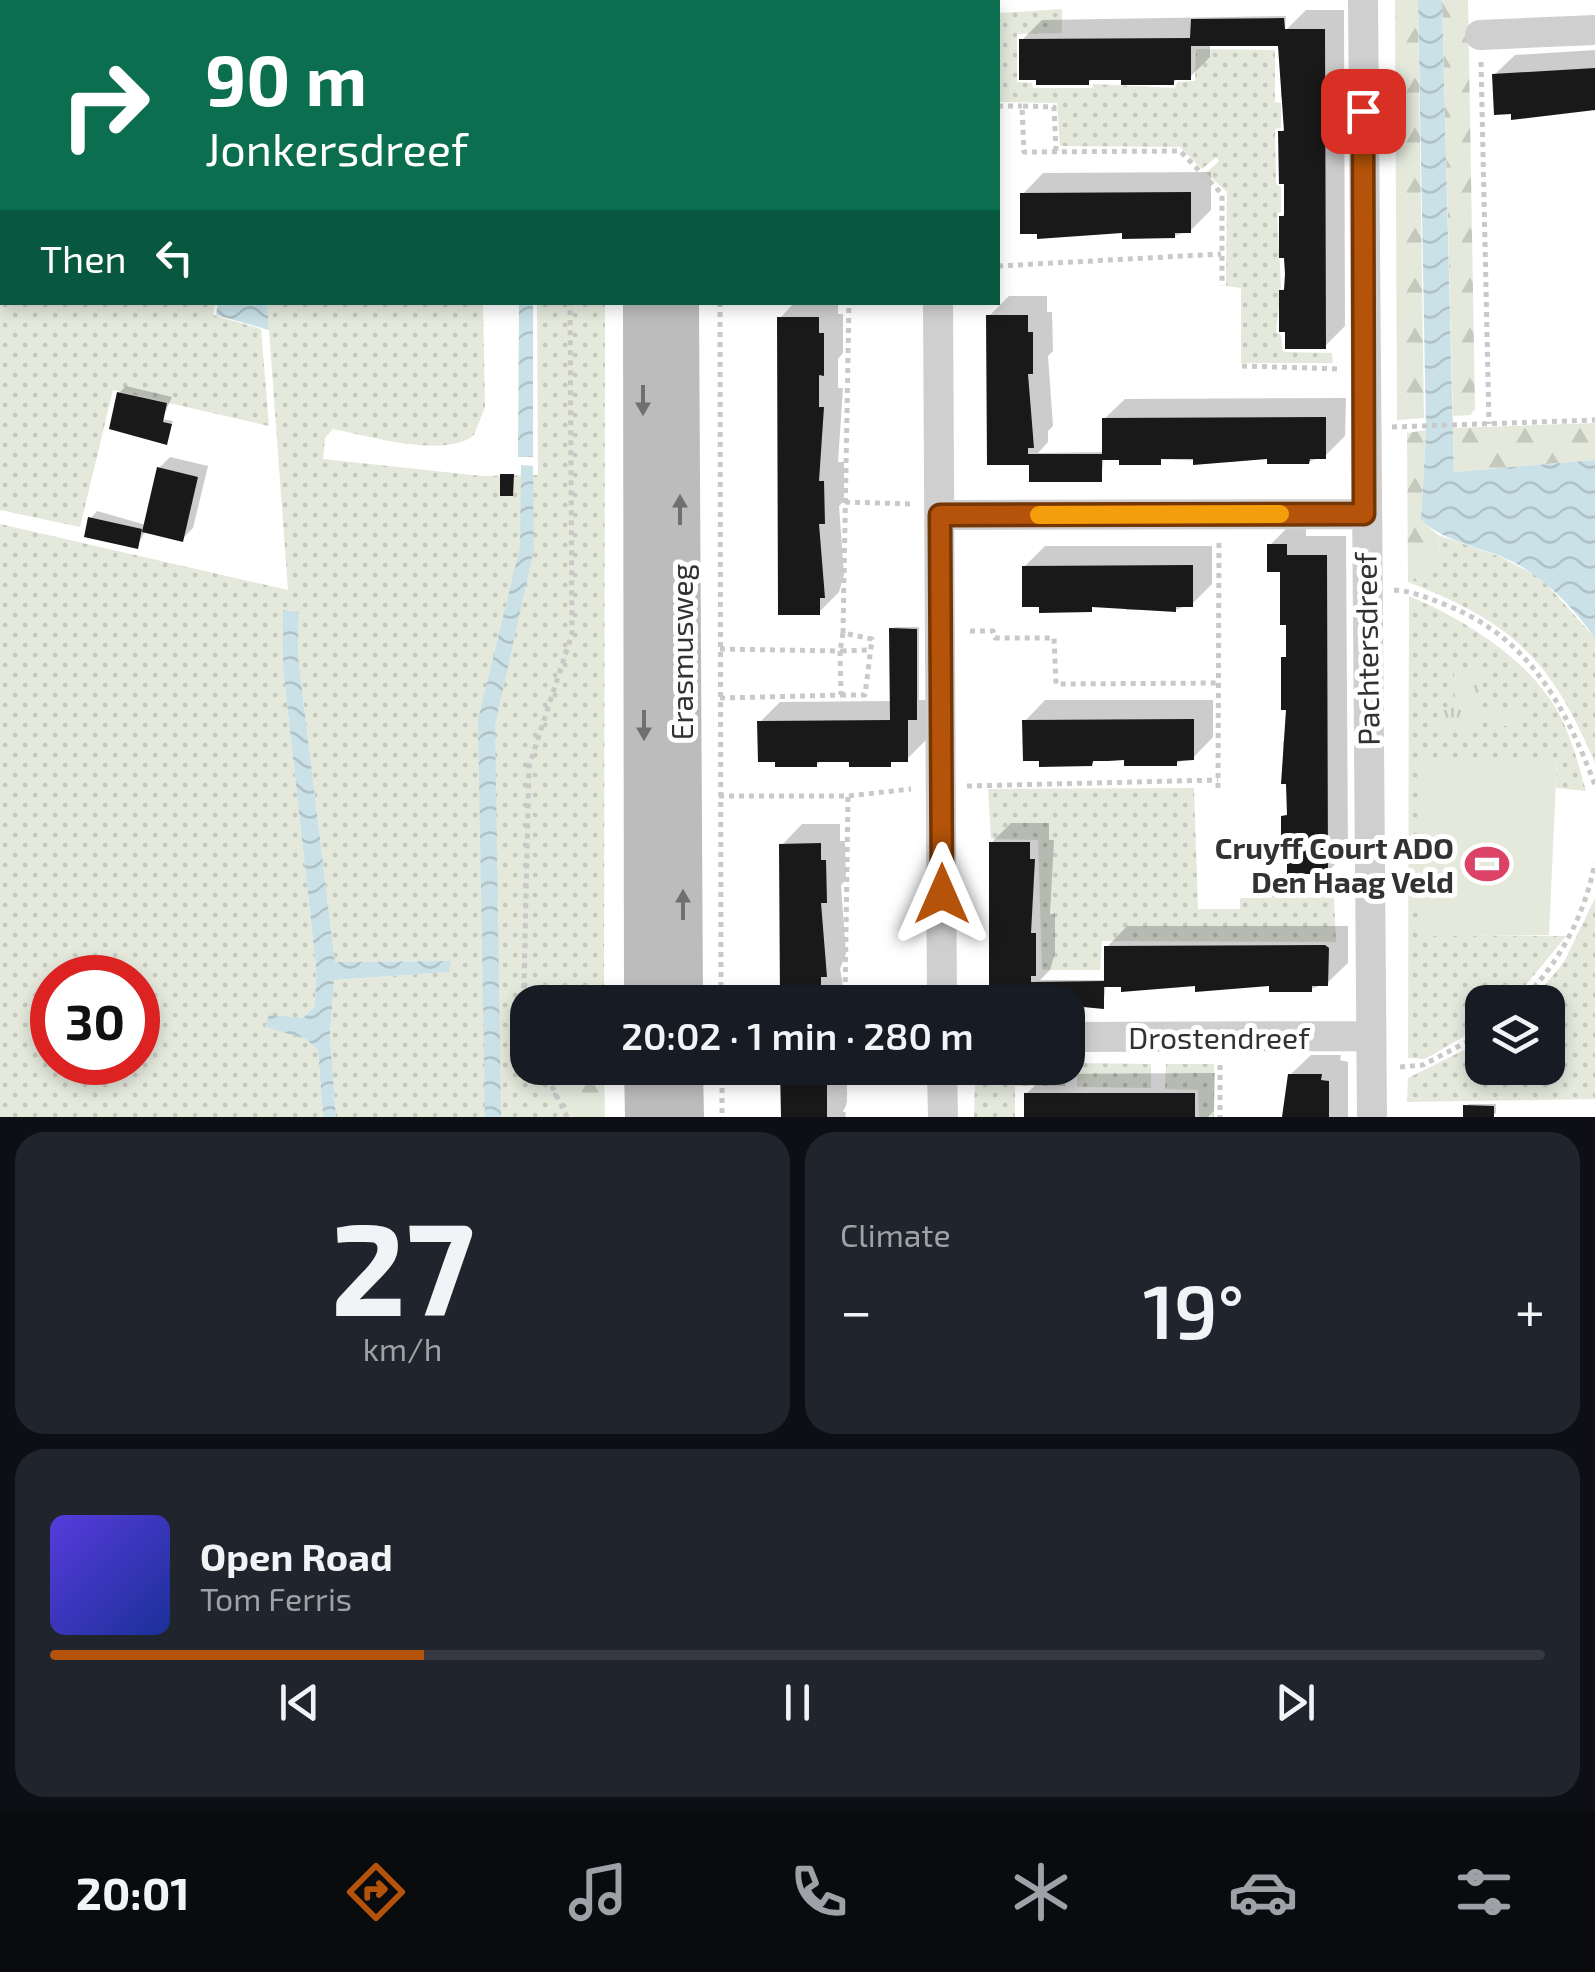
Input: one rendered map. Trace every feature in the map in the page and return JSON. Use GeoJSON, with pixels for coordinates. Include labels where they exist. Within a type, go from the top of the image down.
{"type":"FeatureCollection","features":[{"type":"Feature","properties":{"kind":"main road","name":"Erasmusweg"},"geometry":{"type":"LineString","coordinates":[[642,305],[644,985]]}},
{"type":"Feature","properties":{"kind":"main road","name":"Erasmusweg"},"geometry":{"type":"LineString","coordinates":[[679,305],[683,985]]}},
{"type":"Feature","properties":{"kind":"main road"},"geometry":{"type":"LineString","coordinates":[[644,1085],[644,1117]]}},
{"type":"Feature","properties":{"kind":"main road"},"geometry":{"type":"LineString","coordinates":[[683,1085],[684,1117]]}},
{"type":"Feature","properties":{"kind":"street","name":"Pachtersdreef"},"geometry":{"type":"LineString","coordinates":[[1363,0],[1364,514],[1372,1117]]}},
{"type":"Feature","properties":{"kind":"street"},"geometry":{"type":"LineString","coordinates":[[1480,35],[1595,30]]}},
{"type":"Feature","properties":{"kind":"street"},"geometry":{"type":"LineString","coordinates":[[938,305],[942,985]]}},
{"type":"Feature","properties":{"kind":"street"},"geometry":{"type":"LineString","coordinates":[[940,510],[1364,514]]}},
{"type":"Feature","properties":{"kind":"street","name":"Drostendreef"},"geometry":{"type":"LineString","coordinates":[[1085,1037],[1371,1036]]}},
{"type":"Feature","properties":{"kind":"street"},"geometry":{"type":"LineString","coordinates":[[942,1085],[943,1117]]}},
{"type":"Feature","properties":{"kind":"path"},"geometry":{"type":"LineString","coordinates":[[1480,35],[1490,424]]}},
{"type":"Feature","properties":{"kind":"path"},"geometry":{"type":"LineString","coordinates":[[1000,106],[1054,107],[1056,150]]}},
{"type":"Feature","properties":{"kind":"path"},"geometry":{"type":"LineString","coordinates":[[1022,106],[1024,152],[1180,151],[1222,194],[1222,286]]}},
{"type":"Feature","properties":{"kind":"path"},"geometry":{"type":"LineString","coordinates":[[1000,266],[1220,254]]}},
{"type":"Feature","properties":{"kind":"path"},"geometry":{"type":"LineString","coordinates":[[525,985],[529,766],[572,634],[570,305]]}},
{"type":"Feature","properties":{"kind":"path","name":"Erasmusweg"},"geometry":{"type":"LineString","coordinates":[[720,305],[721,985]]}},
{"type":"Feature","properties":{"kind":"path"},"geometry":{"type":"LineString","coordinates":[[840,695],[848,305]]}},
{"type":"Feature","properties":{"kind":"path"},"geometry":{"type":"LineString","coordinates":[[1242,366],[1364,370]]}},
{"type":"Feature","properties":{"kind":"path"},"geometry":{"type":"LineString","coordinates":[[1419,426],[1595,420]]}},
{"type":"Feature","properties":{"kind":"path"},"geometry":{"type":"LineString","coordinates":[[845,502],[940,510]]}},
{"type":"Feature","properties":{"kind":"path"},"geometry":{"type":"LineString","coordinates":[[720,796],[848,796],[941,786],[1218,784],[1219,514]]}},
{"type":"Feature","properties":{"kind":"path"},"geometry":{"type":"LineString","coordinates":[[1366,587],[1409,591],[1475,616],[1502,634],[1540,673],[1573,726],[1595,785]]}},
{"type":"Feature","properties":{"kind":"path"},"geometry":{"type":"LineString","coordinates":[[940,630],[993,631],[995,638],[1054,638],[1056,684],[1218,683]]}},
{"type":"Feature","properties":{"kind":"path"},"geometry":{"type":"LineString","coordinates":[[720,698],[865,695],[872,639],[843,633]]}},
{"type":"Feature","properties":{"kind":"path"},"geometry":{"type":"LineString","coordinates":[[720,649],[870,650]]}},
{"type":"Feature","properties":{"kind":"path"},"geometry":{"type":"LineString","coordinates":[[845,985],[848,796]]}},
{"type":"Feature","properties":{"kind":"path"},"geometry":{"type":"LineString","coordinates":[[1537,985],[1568,940],[1588,896],[1595,863]]}},
{"type":"Feature","properties":{"kind":"path"},"geometry":{"type":"LineString","coordinates":[[1252,895],[1369,893]]}},
{"type":"Feature","properties":{"kind":"path"},"geometry":{"type":"LineString","coordinates":[[1372,1068],[1423,1065],[1465,1043]]}},
{"type":"Feature","properties":{"kind":"path"},"geometry":{"type":"LineString","coordinates":[[1220,1117],[1220,1059],[1236,1059]]}},
{"type":"Feature","properties":{"kind":"path"},"geometry":{"type":"LineString","coordinates":[[552,1085],[568,1117]]}},
{"type":"Feature","properties":{"kind":"path"},"geometry":{"type":"LineString","coordinates":[[722,1085],[722,1117]]}},
{"type":"Feature","properties":{"kind":"path"},"geometry":{"type":"LineString","coordinates":[[843,1117],[844,1085]]}},
{"type":"Feature","properties":{"kind":"green space"},"geometry":{"type":"Polygon","coordinates":[[[1395,0],[1418,0],[1424,418],[1397,420],[1395,0]]]}},
{"type":"Feature","properties":{"kind":"green space"},"geometry":{"type":"Polygon","coordinates":[[[1442,0],[1468,0],[1475,409],[1470,415],[1453,416],[1442,0]]]}},
{"type":"Feature","properties":{"kind":"green space"},"geometry":{"type":"Polygon","coordinates":[[[1062,9],[1062,33],[1017,34],[1017,82],[1032,83],[1033,88],[1092,88],[1093,84],[1175,88],[1177,82],[1195,81],[1196,49],[1275,50],[1275,102],[1281,103],[1281,128],[1275,129],[1276,184],[1281,187],[1281,212],[1277,213],[1281,287],[1276,333],[1281,335],[1283,352],[1332,353],[1333,363],[1241,363],[1241,288],[1226,286],[1227,192],[1206,173],[1219,161],[1216,157],[1202,169],[1180,147],[1060,146],[1057,103],[1000,102],[1000,13],[1062,9]]]}},
{"type":"Feature","properties":{"kind":"green space"},"geometry":{"type":"Polygon","coordinates":[[[0,305],[215,305],[213,315],[261,329],[269,426],[113,390],[80,527],[0,510],[0,305]]]}},
{"type":"Feature","properties":{"kind":"green space"},"geometry":{"type":"Polygon","coordinates":[[[267,305],[483,305],[485,407],[474,435],[462,442],[427,445],[333,429],[325,438],[323,459],[482,476],[538,475],[537,305],[605,305],[604,985],[510,985],[510,1085],[556,1085],[573,1117],[336,1117],[330,1035],[334,980],[448,972],[451,961],[335,962],[298,656],[299,613],[283,611],[283,668],[316,967],[315,1006],[303,1018],[265,1026],[306,1039],[318,1050],[323,1117],[0,1117],[0,524],[288,590],[267,305]]]}},
{"type":"Feature","properties":{"kind":"green space"},"geometry":{"type":"Polygon","coordinates":[[[1595,423],[1595,460],[1454,472],[1453,428],[1595,423]]]}},
{"type":"Feature","properties":{"kind":"green space"},"geometry":{"type":"Polygon","coordinates":[[[1426,430],[1421,520],[1438,535],[1440,551],[1425,580],[1408,582],[1407,433],[1426,430]]]}},
{"type":"Feature","properties":{"kind":"green space"},"geometry":{"type":"Polygon","coordinates":[[[1438,535],[1501,557],[1541,578],[1595,638],[1595,763],[1562,696],[1524,648],[1475,613],[1408,582],[1425,580],[1440,551],[1438,535]]]}},
{"type":"Feature","properties":{"kind":"green space"},"geometry":{"type":"Polygon","coordinates":[[[1409,596],[1479,633],[1540,686],[1567,731],[1586,791],[1556,788],[1557,759],[1423,935],[1566,936],[1526,985],[1465,985],[1465,1036],[1425,1059],[1408,1058],[1409,596]]]}},
{"type":"Feature","properties":{"kind":"green space"},"geometry":{"type":"Polygon","coordinates":[[[1454,671],[1479,671],[1479,730],[1442,729],[1443,708],[1455,707],[1454,671]]]}},
{"type":"Feature","properties":{"kind":"green space"},"geometry":{"type":"Polygon","coordinates":[[[1493,708],[1521,708],[1521,726],[1493,726],[1493,708]]]}},
{"type":"Feature","properties":{"kind":"green space","name":"Cruyff Court ADO Den Haag Veld"},"geometry":{"type":"Polygon","coordinates":[[[1421,758],[1557,759],[1549,935],[1423,936],[1421,758]]]}},
{"type":"Feature","properties":{"kind":"green space"},"geometry":{"type":"Polygon","coordinates":[[[1194,788],[1198,909],[1240,909],[1240,898],[1334,897],[1336,942],[1102,941],[1100,970],[1042,970],[1038,840],[991,839],[988,789],[1194,788]]]}},
{"type":"Feature","properties":{"kind":"green space"},"geometry":{"type":"Polygon","coordinates":[[[1595,898],[1595,1099],[1407,1102],[1408,1078],[1465,1050],[1465,1085],[1565,1085],[1565,985],[1545,985],[1564,962],[1595,898]]]}},
{"type":"Feature","properties":{"kind":"green space"},"geometry":{"type":"Polygon","coordinates":[[[1085,1063],[1151,1064],[1151,1088],[1077,1087],[1085,1085],[1085,1063]]]}},
{"type":"Feature","properties":{"kind":"green space"},"geometry":{"type":"Polygon","coordinates":[[[1166,1064],[1214,1064],[1214,1117],[1199,1117],[1198,1090],[1165,1089],[1166,1064]]]}},
{"type":"Feature","properties":{"kind":"green space"},"geometry":{"type":"Polygon","coordinates":[[[556,1085],[604,1085],[605,1117],[573,1117],[556,1085]]]}},
{"type":"Feature","properties":{"kind":"green space"},"geometry":{"type":"Polygon","coordinates":[[[975,1085],[1065,1085],[1015,1086],[1015,1117],[974,1117],[975,1085]]]}},
{"type":"Feature","properties":{"kind":"water"},"geometry":{"type":"Polygon","coordinates":[[[1418,0],[1442,0],[1454,472],[1595,460],[1595,638],[1565,601],[1528,571],[1500,556],[1449,538],[1421,520],[1426,431],[1418,0]]]}},
{"type":"Feature","properties":{"kind":"water"},"geometry":{"type":"Polygon","coordinates":[[[218,305],[267,305],[269,330],[216,315],[218,305]]]}},
{"type":"Feature","properties":{"kind":"water"},"geometry":{"type":"Polygon","coordinates":[[[519,305],[533,305],[533,457],[518,457],[519,305]]]}},
{"type":"Feature","properties":{"kind":"water"},"geometry":{"type":"Polygon","coordinates":[[[521,465],[533,466],[534,549],[495,725],[501,1117],[485,1117],[478,720],[520,547],[521,465]]]}},
{"type":"Feature","properties":{"kind":"water"},"geometry":{"type":"Polygon","coordinates":[[[283,610],[299,612],[298,656],[335,962],[451,961],[449,972],[334,980],[330,1035],[336,1117],[323,1117],[318,1050],[306,1039],[265,1027],[269,1015],[303,1018],[315,1006],[316,967],[283,668],[283,610]]]}},
{"type":"Feature","properties":{"kind":"building"},"geometry":{"type":"Polygon","coordinates":[[[1284,18],[1285,29],[1325,29],[1326,349],[1285,349],[1285,332],[1279,332],[1279,290],[1284,290],[1285,274],[1284,258],[1279,258],[1284,184],[1279,184],[1278,131],[1284,131],[1278,46],[1191,46],[1191,80],[1174,80],[1174,85],[1121,85],[1121,80],[1089,80],[1089,85],[1036,85],[1036,80],[1019,80],[1019,39],[1190,38],[1191,19],[1284,18]]]}},
{"type":"Feature","properties":{"kind":"building"},"geometry":{"type":"Polygon","coordinates":[[[1595,68],[1595,110],[1511,120],[1511,114],[1494,115],[1492,74],[1595,68]]]}},
{"type":"Feature","properties":{"kind":"building"},"geometry":{"type":"Polygon","coordinates":[[[1191,192],[1191,233],[1175,233],[1175,238],[1122,239],[1122,233],[1037,239],[1037,234],[1020,234],[1020,193],[1191,192]]]}},
{"type":"Feature","properties":{"kind":"building"},"geometry":{"type":"Polygon","coordinates":[[[986,315],[1028,315],[1028,332],[1033,332],[1033,374],[1028,374],[1034,448],[1028,448],[1028,454],[1102,454],[1102,418],[1326,417],[1326,459],[1310,459],[1309,464],[1267,464],[1267,459],[1193,465],[1193,459],[1161,459],[1161,465],[1119,465],[1119,460],[1102,460],[1102,482],[1029,482],[1029,465],[987,465],[986,315]]]}},
{"type":"Feature","properties":{"kind":"building"},"geometry":{"type":"Polygon","coordinates":[[[777,317],[819,317],[819,333],[824,333],[824,376],[819,375],[819,407],[824,407],[819,481],[824,481],[825,524],[819,524],[825,598],[820,598],[820,615],[778,615],[777,317]]]}},
{"type":"Feature","properties":{"kind":"building"},"geometry":{"type":"Polygon","coordinates":[[[117,392],[167,403],[163,422],[172,424],[167,445],[109,429],[117,392]]]}},
{"type":"Feature","properties":{"kind":"building"},"geometry":{"type":"Polygon","coordinates":[[[157,467],[198,477],[183,542],[142,532],[157,467]]]}},
{"type":"Feature","properties":{"kind":"building"},"geometry":{"type":"Polygon","coordinates":[[[500,474],[514,474],[513,496],[500,496],[500,474]]]}},
{"type":"Feature","properties":{"kind":"building"},"geometry":{"type":"Polygon","coordinates":[[[88,517],[142,529],[138,549],[84,537],[88,517]]]}},
{"type":"Feature","properties":{"kind":"building"},"geometry":{"type":"Polygon","coordinates":[[[1267,544],[1287,544],[1287,555],[1327,555],[1328,874],[1287,874],[1287,858],[1281,858],[1281,816],[1287,815],[1286,784],[1281,784],[1286,710],[1281,710],[1281,657],[1286,657],[1286,625],[1280,625],[1280,572],[1267,572],[1267,544]]]}},
{"type":"Feature","properties":{"kind":"building"},"geometry":{"type":"Polygon","coordinates":[[[1193,565],[1193,607],[1176,607],[1176,612],[1092,607],[1092,612],[1039,613],[1039,607],[1022,607],[1022,566],[1193,565]]]}},
{"type":"Feature","properties":{"kind":"building"},"geometry":{"type":"Polygon","coordinates":[[[889,628],[917,629],[917,720],[908,720],[908,762],[891,762],[891,767],[817,762],[817,767],[775,767],[775,762],[758,762],[757,721],[890,720],[889,628]]]}},
{"type":"Feature","properties":{"kind":"building"},"geometry":{"type":"Polygon","coordinates":[[[1194,719],[1194,760],[1177,761],[1177,766],[1124,766],[1124,760],[1093,761],[1092,766],[1039,767],[1039,761],[1023,761],[1022,720],[1194,719]]]}},
{"type":"Feature","properties":{"kind":"building"},"geometry":{"type":"Polygon","coordinates":[[[989,842],[1030,842],[1030,859],[1035,859],[1031,933],[1036,933],[1036,976],[1031,976],[1031,982],[1104,981],[1104,946],[1329,948],[1328,986],[1312,986],[1312,992],[1269,992],[1269,986],[1195,992],[1195,986],[1121,992],[1121,987],[1104,987],[1104,1009],[1085,1007],[1085,985],[989,985],[989,842]]]}},
{"type":"Feature","properties":{"kind":"building"},"geometry":{"type":"Polygon","coordinates":[[[821,843],[821,860],[826,860],[827,903],[821,903],[827,977],[821,977],[821,985],[780,985],[779,844],[821,843]]]}},
{"type":"Feature","properties":{"kind":"building"},"geometry":{"type":"Polygon","coordinates":[[[1288,1074],[1322,1074],[1321,1080],[1329,1081],[1329,1117],[1282,1117],[1288,1074]]]}},
{"type":"Feature","properties":{"kind":"building"},"geometry":{"type":"Polygon","coordinates":[[[780,1085],[827,1085],[827,1117],[781,1117],[780,1085]]]}},
{"type":"Feature","properties":{"kind":"building"},"geometry":{"type":"Polygon","coordinates":[[[1024,1093],[1195,1093],[1195,1117],[1024,1117],[1024,1093]]]}},
{"type":"Feature","properties":{"kind":"building"},"geometry":{"type":"Polygon","coordinates":[[[1463,1105],[1494,1106],[1494,1117],[1463,1117],[1463,1105]]]}},
{"type":"Feature","properties":{"kind":"slow traffic"},"geometry":{"type":"LineString","coordinates":[[1039,515],[1280,514]]}},
{"type":"Feature","properties":{"kind":"place","name":"Cruyff Court ADO Den Haag Veld"},"geometry":{"type":"Point","coordinates":[1487,864]}},
{"type":"Feature","properties":{"kind":"route"},"geometry":{"type":"LineString","coordinates":[[942,894],[940,515],[1364,514],[1363,111]]}}]}
